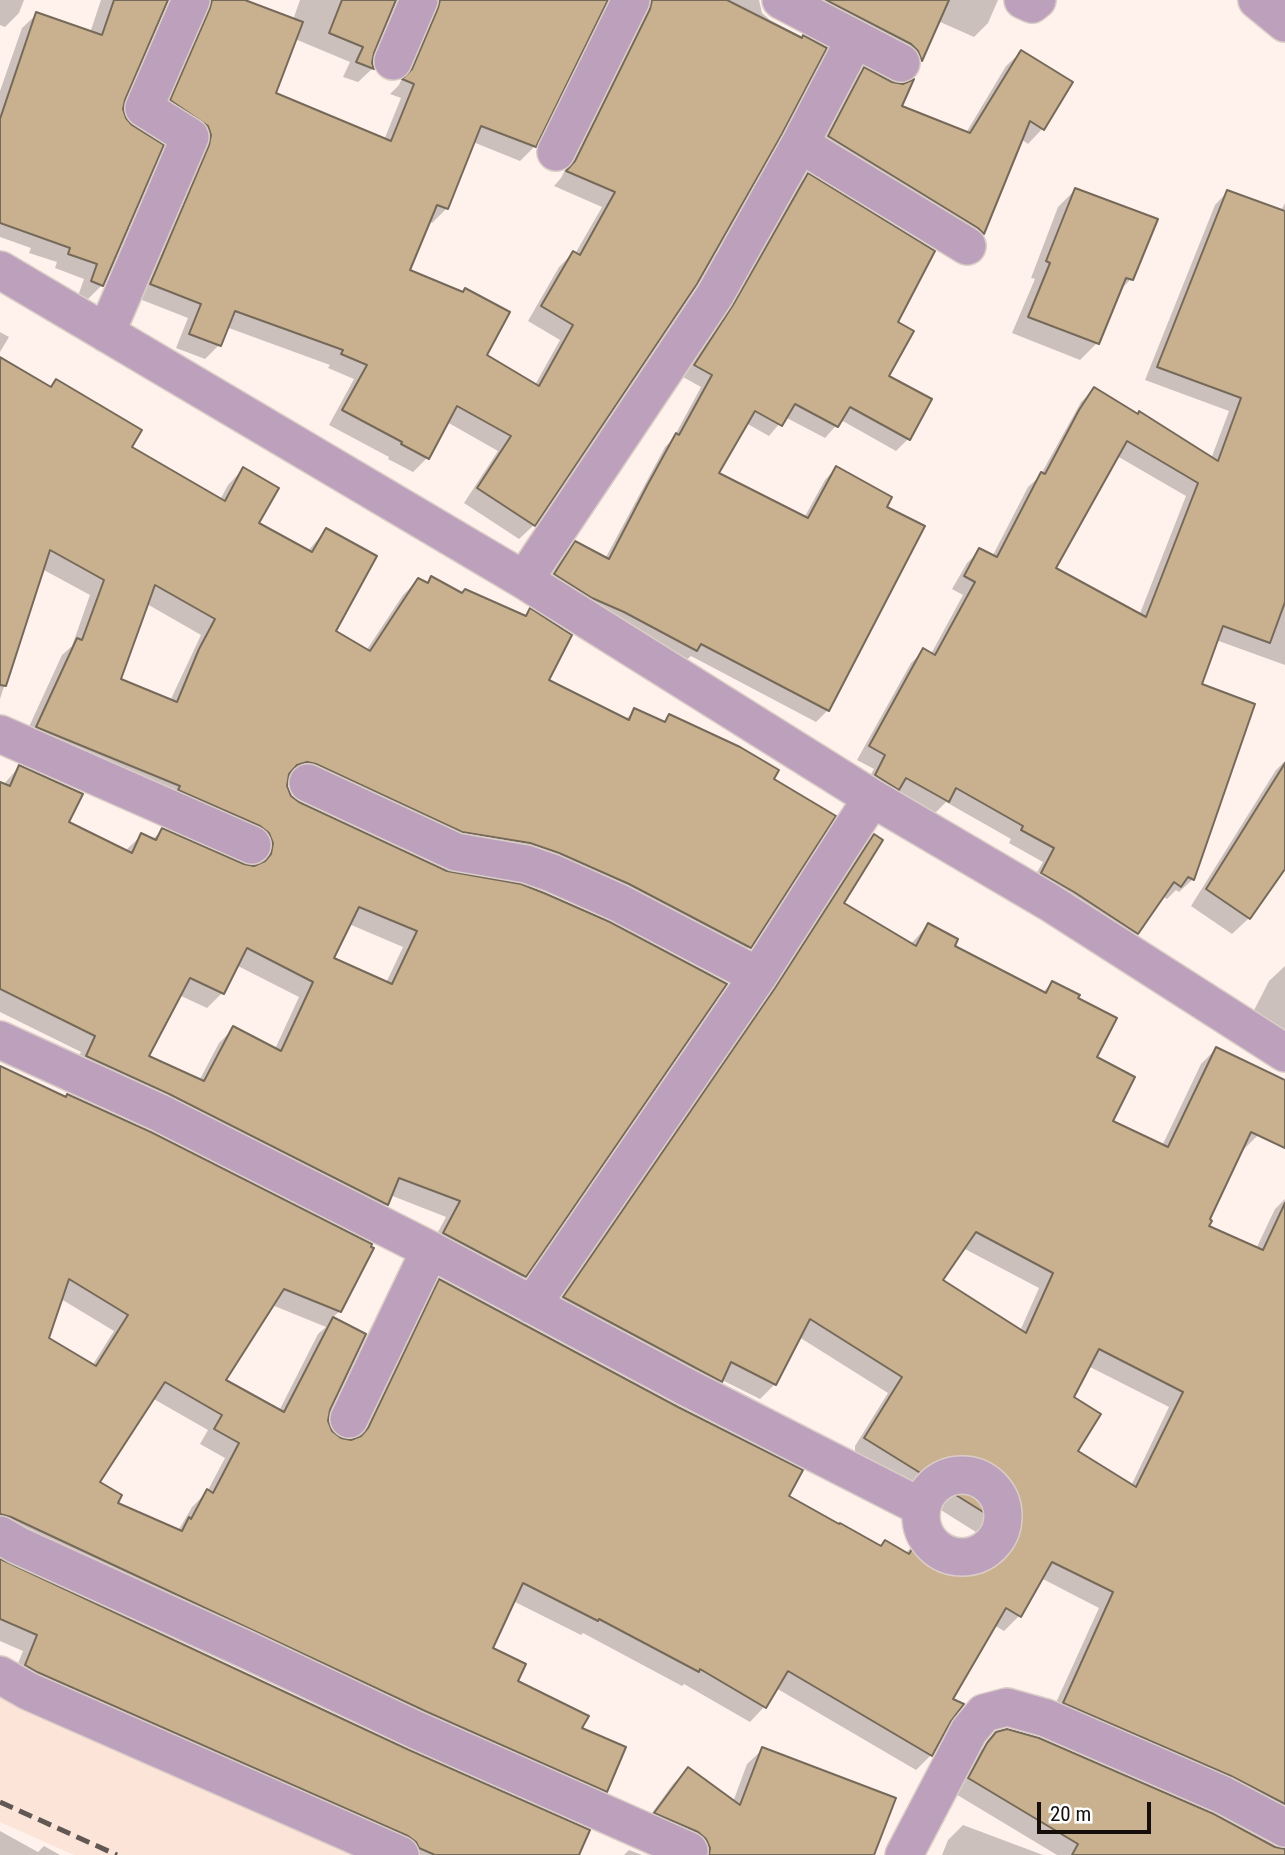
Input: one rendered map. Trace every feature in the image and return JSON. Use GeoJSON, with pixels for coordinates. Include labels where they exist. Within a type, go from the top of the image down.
{"type":"FeatureCollection","features":[{"type":"Feature","properties":{"kind":"street"},"geometry":{"type":"LineString","coordinates":[[106,333],[190,137],[144,108],[191,0]]}},
{"type":"Feature","properties":{"kind":"street"},"geometry":{"type":"LineString","coordinates":[[393,61],[419,0]]}},
{"type":"Feature","properties":{"kind":"street"},"geometry":{"type":"LineString","coordinates":[[556,152],[631,0]]}},
{"type":"Feature","properties":{"kind":"street"},"geometry":{"type":"LineString","coordinates":[[781,0],[901,63]]}},
{"type":"Feature","properties":{"kind":"street"},"geometry":{"type":"LineString","coordinates":[[1023,0],[1032,4],[1037,0]]}},
{"type":"Feature","properties":{"kind":"street"},"geometry":{"type":"LineString","coordinates":[[1257,0],[1285,23]]}},
{"type":"Feature","properties":{"kind":"street"},"geometry":{"type":"LineString","coordinates":[[524,580],[715,295],[856,39]]}},
{"type":"Feature","properties":{"kind":"street"},"geometry":{"type":"LineString","coordinates":[[800,144],[967,246]]}},
{"type":"Feature","properties":{"kind":"street"},"geometry":{"type":"LineString","coordinates":[[0,270],[524,580],[872,799],[1049,902],[1281,1050]]}},
{"type":"Feature","properties":{"kind":"street"},"geometry":{"type":"LineString","coordinates":[[0,734],[251,845]]}},
{"type":"Feature","properties":{"kind":"street"},"geometry":{"type":"LineString","coordinates":[[308,783],[456,852],[526,864],[552,873],[619,903],[758,976]]}},
{"type":"Feature","properties":{"kind":"street"},"geometry":{"type":"LineString","coordinates":[[532,1305],[758,976],[872,799]]}},
{"type":"Feature","properties":{"kind":"street"},"geometry":{"type":"LineString","coordinates":[[0,1040],[160,1113],[430,1250],[688,1388],[921,1507]]}},
{"type":"Feature","properties":{"kind":"street"},"geometry":{"type":"LineString","coordinates":[[349,1419],[430,1250]]}},
{"type":"Feature","properties":{"kind":"street"},"geometry":{"type":"LineString","coordinates":[[0,1535],[416,1730],[689,1851]]}},
{"type":"Feature","properties":{"kind":"street"},"geometry":{"type":"LineString","coordinates":[[0,1675],[28,1691],[400,1855]]}},
{"type":"Feature","properties":{"kind":"street"},"geometry":{"type":"LineString","coordinates":[[904,1855],[969,1731],[984,1713],[1007,1707],[1046,1718],[1223,1795],[1285,1828]]}},
{"type":"Feature","properties":{"kind":"shaded area"},"geometry":{"type":"Polygon","coordinates":[[[0,1669],[397,1855],[74,1855],[0,1822],[0,1669]]]}},
{"type":"Feature","properties":{"kind":"building"},"geometry":{"type":"Polygon","coordinates":[[[114,0],[168,0],[123,109],[132,125],[164,145],[103,286],[91,281],[97,264],[68,254],[70,248],[0,223],[0,119],[36,12],[102,35],[114,0]]]}},
{"type":"Feature","properties":{"kind":"building"},"geometry":{"type":"Polygon","coordinates":[[[212,0],[245,0],[303,22],[276,93],[391,141],[414,84],[402,79],[412,69],[440,0],[608,0],[536,147],[481,126],[448,209],[437,205],[410,270],[463,292],[465,288],[510,312],[487,355],[539,386],[573,325],[541,306],[573,251],[580,255],[615,192],[566,171],[575,161],[652,0],[727,0],[827,48],[697,284],[535,526],[477,488],[511,436],[457,406],[429,459],[342,410],[367,365],[341,354],[343,350],[235,311],[221,346],[189,334],[201,304],[150,284],[209,145],[211,135],[208,126],[170,100],[212,0]]]}},
{"type":"Feature","properties":{"kind":"building"},"geometry":{"type":"Polygon","coordinates":[[[342,0],[396,0],[374,53],[374,69],[356,62],[363,47],[329,33],[342,0]]]}},
{"type":"Feature","properties":{"kind":"building"},"geometry":{"type":"Polygon","coordinates":[[[826,0],[949,0],[922,61],[911,44],[826,0]]]}},
{"type":"Feature","properties":{"kind":"building"},"geometry":{"type":"Polygon","coordinates":[[[1021,50],[1073,82],[1044,130],[1030,121],[984,234],[828,136],[864,67],[892,82],[903,84],[914,79],[902,106],[970,133],[1021,50]]]}},
{"type":"Feature","properties":{"kind":"building"},"geometry":{"type":"Polygon","coordinates":[[[808,173],[935,251],[898,322],[914,331],[889,376],[932,399],[910,440],[850,407],[838,427],[795,404],[782,426],[755,411],[719,473],[808,518],[836,466],[892,497],[887,507],[925,526],[829,711],[701,644],[697,651],[592,598],[554,574],[575,541],[609,559],[676,433],[679,435],[712,375],[694,365],[733,305],[808,173]]]}},
{"type":"Feature","properties":{"kind":"building"},"geometry":{"type":"Polygon","coordinates":[[[1075,188],[1158,219],[1133,280],[1126,278],[1099,344],[1028,317],[1050,263],[1046,261],[1075,188]]]}},
{"type":"Feature","properties":{"kind":"building"},"geometry":{"type":"Polygon","coordinates":[[[1227,190],[1285,211],[1285,602],[1270,643],[1223,626],[1202,684],[1255,704],[1194,880],[1188,877],[1181,887],[1174,882],[1138,934],[1041,873],[1054,848],[1021,830],[1023,826],[956,788],[949,802],[906,778],[899,790],[875,775],[885,755],[869,746],[923,648],[935,655],[975,582],[964,576],[979,548],[997,557],[1041,472],[1045,474],[1094,387],[1138,414],[1139,411],[1218,461],[1241,398],[1157,367],[1227,190]],[[1127,441],[1056,568],[1146,617],[1198,483],[1127,441]]]}},
{"type":"Feature","properties":{"kind":"building"},"geometry":{"type":"Polygon","coordinates":[[[0,357],[51,387],[56,379],[142,430],[132,447],[225,501],[243,467],[279,488],[259,523],[312,552],[326,528],[377,556],[336,631],[370,651],[418,578],[428,583],[431,576],[462,593],[465,589],[526,616],[530,608],[572,635],[549,680],[629,720],[634,708],[665,722],[669,714],[740,747],[779,770],[774,779],[836,816],[751,948],[629,884],[559,853],[530,843],[462,832],[316,764],[307,762],[297,765],[289,774],[287,786],[291,796],[299,802],[447,871],[521,884],[544,893],[610,922],[727,984],[526,1277],[443,1233],[460,1201],[399,1178],[388,1205],[169,1094],[86,1056],[95,1036],[0,989],[0,782],[10,786],[19,765],[83,794],[69,822],[132,853],[141,833],[156,840],[162,828],[254,866],[265,861],[271,854],[273,843],[269,833],[260,826],[178,790],[180,786],[36,727],[77,638],[82,640],[104,580],[50,550],[6,686],[0,685],[0,357]],[[155,585],[121,679],[177,702],[215,619],[155,585]],[[359,907],[334,958],[392,984],[417,931],[359,907]],[[247,948],[224,994],[190,978],[149,1056],[204,1081],[233,1026],[281,1051],[313,982],[247,948]]]}},
{"type":"Feature","properties":{"kind":"building"},"geometry":{"type":"Polygon","coordinates":[[[1285,763],[1285,869],[1250,919],[1206,889],[1285,763]]]}},
{"type":"Feature","properties":{"kind":"building"},"geometry":{"type":"Polygon","coordinates":[[[874,834],[883,840],[844,903],[916,946],[928,923],[958,939],[955,946],[1046,993],[1052,981],[1117,1018],[1097,1057],[1135,1077],[1113,1121],[1168,1147],[1216,1047],[1285,1080],[1285,1148],[1251,1132],[1209,1226],[1263,1250],[1285,1203],[1285,1804],[1231,1776],[1063,1703],[1113,1592],[1052,1562],[1021,1617],[1006,1608],[953,1699],[964,1704],[951,1721],[932,1756],[788,1671],[766,1708],[700,1669],[699,1672],[599,1619],[598,1621],[523,1583],[493,1648],[526,1664],[518,1681],[589,1716],[582,1728],[626,1747],[607,1792],[425,1711],[0,1514],[0,1066],[151,1132],[372,1244],[371,1247],[374,1248],[341,1312],[284,1289],[226,1380],[284,1412],[333,1317],[366,1334],[330,1410],[328,1421],[332,1431],[341,1438],[351,1440],[361,1436],[368,1428],[439,1279],[678,1407],[803,1470],[789,1496],[839,1524],[881,1546],[885,1540],[909,1554],[922,1534],[984,1570],[1009,1528],[864,1438],[902,1377],[810,1319],[776,1385],[731,1362],[722,1382],[563,1297],[775,988],[874,834]],[[976,1232],[943,1280],[1026,1333],[1053,1273],[976,1232]],[[69,1279],[49,1338],[96,1366],[128,1315],[69,1279]],[[1099,1349],[1074,1397],[1101,1414],[1078,1451],[1136,1487],[1183,1392],[1099,1349]],[[165,1382],[100,1482],[122,1495],[118,1503],[182,1531],[207,1489],[213,1493],[239,1443],[214,1429],[222,1415],[165,1382]]]}},
{"type":"Feature","properties":{"kind":"building"},"geometry":{"type":"Polygon","coordinates":[[[0,1559],[407,1749],[590,1830],[579,1855],[435,1855],[419,1848],[408,1836],[37,1672],[25,1665],[37,1635],[0,1619],[0,1559]]]}},
{"type":"Feature","properties":{"kind":"building"},"geometry":{"type":"Polygon","coordinates":[[[1007,1729],[1039,1738],[1214,1814],[1275,1847],[1285,1849],[1285,1855],[1072,1855],[1078,1844],[968,1778],[987,1743],[996,1732],[1007,1729]]]}},
{"type":"Feature","properties":{"kind":"building"},"geometry":{"type":"Polygon","coordinates":[[[762,1747],[896,1798],[874,1855],[709,1855],[710,1848],[706,1839],[698,1832],[654,1813],[688,1767],[740,1805],[762,1747]]]}},
{"type":"Feature","properties":{"kind":"railway"},"geometry":{"type":"LineString","coordinates":[[0,1802],[117,1855]]}}]}
